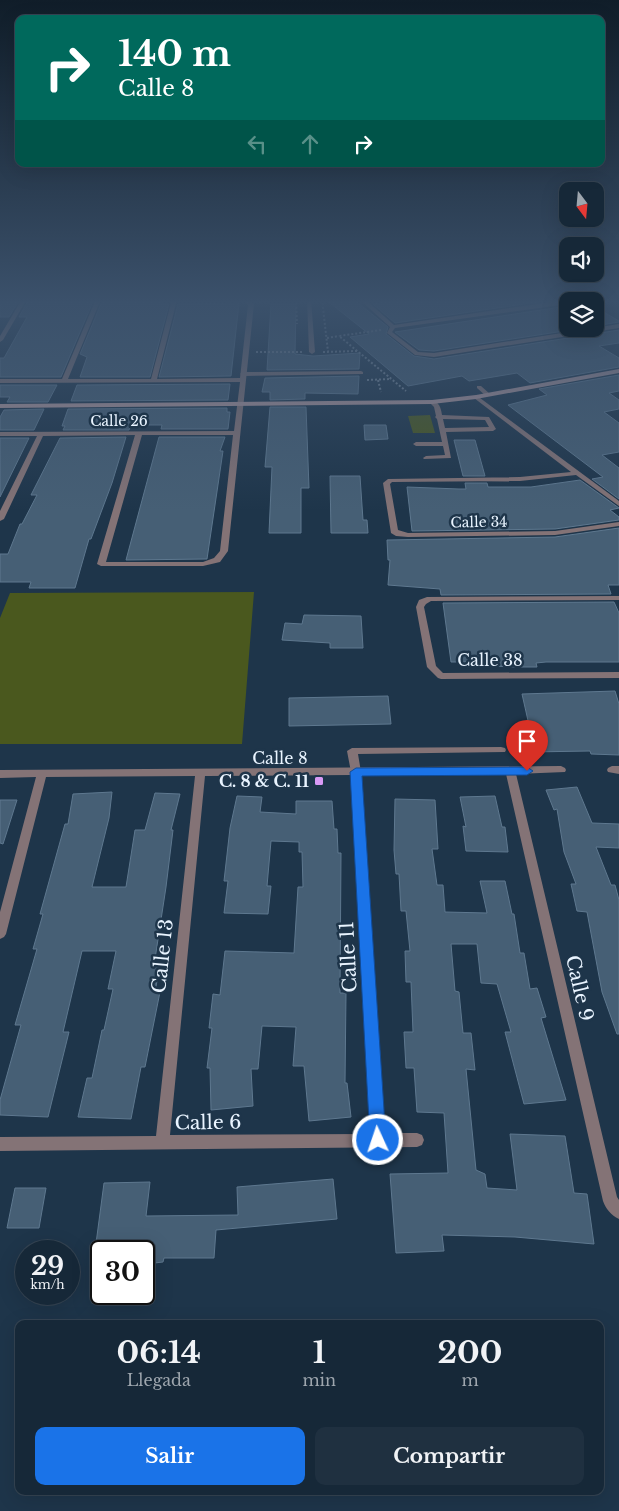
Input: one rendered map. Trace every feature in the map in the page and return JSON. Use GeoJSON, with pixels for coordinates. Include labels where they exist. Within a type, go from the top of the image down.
{"type":"FeatureCollection","features":[{"type":"Feature","properties":{"kind":"street"},"geometry":{"type":"LineString","coordinates":[[64,381],[69,370]]}},
{"type":"Feature","properties":{"kind":"street"},"geometry":{"type":"LineString","coordinates":[[153,381],[156,370]]}},
{"type":"Feature","properties":{"kind":"street"},"geometry":{"type":"LineString","coordinates":[[139,434],[101,564],[203,564],[217,560],[224,551],[244,370]]}},
{"type":"Feature","properties":{"kind":"street"},"geometry":{"type":"LineString","coordinates":[[0,406],[432,402],[476,397],[619,371]]}},
{"type":"Feature","properties":{"kind":"street"},"geometry":{"type":"LineString","coordinates":[[0,381],[153,381],[361,373]]}},
{"type":"Feature","properties":{"kind":"street"},"geometry":{"type":"LineString","coordinates":[[479,387],[488,395]]}},
{"type":"Feature","properties":{"kind":"street"},"geometry":{"type":"LineString","coordinates":[[476,397],[619,504]]}},
{"type":"Feature","properties":{"kind":"street"},"geometry":{"type":"LineString","coordinates":[[426,458],[449,457],[438,417],[437,406],[432,402]]}},
{"type":"Feature","properties":{"kind":"street"},"geometry":{"type":"LineString","coordinates":[[438,417],[487,418],[493,429],[442,430]]}},
{"type":"Feature","properties":{"kind":"street","name":"Calle 26"},"geometry":{"type":"LineString","coordinates":[[0,434],[238,433]]}},
{"type":"Feature","properties":{"kind":"street"},"geometry":{"type":"LineString","coordinates":[[0,519],[41,434]]}},
{"type":"Feature","properties":{"kind":"street"},"geometry":{"type":"LineString","coordinates":[[416,444],[445,444]]}},
{"type":"Feature","properties":{"kind":"street","name":"Calle 34"},"geometry":{"type":"LineString","coordinates":[[578,473],[520,479],[390,480],[386,483],[394,531],[399,534],[555,533],[619,524]]}},
{"type":"Feature","properties":{"kind":"street","name":"Calle 38"},"geometry":{"type":"LineString","coordinates":[[619,598],[430,599],[422,602],[420,606],[432,667],[441,676],[619,675]]}},
{"type":"Feature","properties":{"kind":"street","name":"Calle 11"},"geometry":{"type":"LineString","coordinates":[[378,1140],[356,772],[352,751],[501,750]]}},
{"type":"Feature","properties":{"kind":"street","name":"Calle 8"},"geometry":{"type":"LineString","coordinates":[[0,774],[561,770]]}},
{"type":"Feature","properties":{"kind":"street","name":"Calle 9"},"geometry":{"type":"LineString","coordinates":[[510,771],[610,1200],[619,1211]]}},
{"type":"Feature","properties":{"kind":"street"},"geometry":{"type":"LineString","coordinates":[[0,934],[42,774]]}},
{"type":"Feature","properties":{"kind":"street","name":"Calle 13"},"geometry":{"type":"LineString","coordinates":[[162,1142],[200,774]]}},
{"type":"Feature","properties":{"kind":"street","name":"Calle 6"},"geometry":{"type":"LineString","coordinates":[[0,1144],[417,1140]]}},
{"type":"Feature","properties":{"kind":"path"},"geometry":{"type":"LineString","coordinates":[[379,370],[409,393]]}},
{"type":"Feature","properties":{"kind":"path"},"geometry":{"type":"LineString","coordinates":[[361,373],[362,379],[392,380]]}},
{"type":"Feature","properties":{"kind":"green space"},"geometry":{"type":"Polygon","coordinates":[[[430,415],[435,433],[413,433],[408,416],[430,415]]]}},
{"type":"Feature","properties":{"kind":"green space"},"geometry":{"type":"Polygon","coordinates":[[[254,592],[242,744],[0,744],[0,618],[10,593],[254,592]]]}},
{"type":"Feature","properties":{"kind":"building"},"geometry":{"type":"Polygon","coordinates":[[[0,370],[64,370],[61,377],[0,377],[0,370]]]}},
{"type":"Feature","properties":{"kind":"building"},"geometry":{"type":"Polygon","coordinates":[[[83,370],[152,370],[150,377],[80,377],[83,370]]]}},
{"type":"Feature","properties":{"kind":"building"},"geometry":{"type":"Polygon","coordinates":[[[161,370],[232,370],[231,376],[159,377],[161,370]]]}},
{"type":"Feature","properties":{"kind":"building"},"geometry":{"type":"Polygon","coordinates":[[[388,370],[605,370],[530,383],[517,373],[469,381],[462,376],[408,386],[388,370]]]}},
{"type":"Feature","properties":{"kind":"building"},"geometry":{"type":"Polygon","coordinates":[[[619,375],[619,391],[609,393],[619,400],[619,409],[604,412],[619,423],[619,452],[602,455],[619,468],[619,499],[592,479],[603,477],[508,405],[547,395],[539,389],[619,375]]]}},
{"type":"Feature","properties":{"kind":"building"},"geometry":{"type":"Polygon","coordinates":[[[359,376],[358,394],[305,393],[305,399],[270,400],[270,392],[262,392],[265,378],[359,376]]]}},
{"type":"Feature","properties":{"kind":"building"},"geometry":{"type":"Polygon","coordinates":[[[230,384],[228,400],[71,401],[77,385],[230,384]]]}},
{"type":"Feature","properties":{"kind":"building"},"geometry":{"type":"Polygon","coordinates":[[[0,385],[57,385],[48,402],[7,402],[10,397],[0,397],[0,385]]]}},
{"type":"Feature","properties":{"kind":"building"},"geometry":{"type":"Polygon","coordinates":[[[270,407],[306,407],[309,488],[301,488],[301,533],[269,533],[272,467],[265,467],[270,407]]]}},
{"type":"Feature","properties":{"kind":"building"},"geometry":{"type":"Polygon","coordinates":[[[227,408],[227,412],[230,412],[228,429],[161,429],[162,425],[131,425],[129,430],[63,430],[65,426],[62,426],[68,409],[227,408]]]}},
{"type":"Feature","properties":{"kind":"building"},"geometry":{"type":"Polygon","coordinates":[[[44,409],[34,430],[0,430],[0,417],[4,410],[44,409]]]}},
{"type":"Feature","properties":{"kind":"building"},"geometry":{"type":"Polygon","coordinates":[[[364,425],[386,425],[388,439],[365,440],[364,425]]]}},
{"type":"Feature","properties":{"kind":"building"},"geometry":{"type":"Polygon","coordinates":[[[126,437],[112,483],[91,539],[89,539],[75,588],[29,588],[31,582],[0,582],[0,554],[8,554],[20,524],[22,524],[37,495],[31,495],[60,438],[126,437]]]}},
{"type":"Feature","properties":{"kind":"building"},"geometry":{"type":"Polygon","coordinates":[[[159,437],[225,437],[220,451],[223,451],[207,559],[126,560],[159,437]]]}},
{"type":"Feature","properties":{"kind":"building"},"geometry":{"type":"Polygon","coordinates":[[[0,438],[29,438],[0,497],[0,438]]]}},
{"type":"Feature","properties":{"kind":"building"},"geometry":{"type":"Polygon","coordinates":[[[454,440],[475,440],[485,476],[463,476],[454,440]]]}},
{"type":"Feature","properties":{"kind":"building"},"geometry":{"type":"Polygon","coordinates":[[[330,476],[360,476],[363,520],[367,520],[368,533],[331,533],[330,476]]]}},
{"type":"Feature","properties":{"kind":"building"},"geometry":{"type":"Polygon","coordinates":[[[580,480],[619,508],[610,510],[619,517],[619,520],[555,529],[412,531],[407,487],[466,489],[465,483],[487,483],[488,487],[531,487],[580,480]]]}},
{"type":"Feature","properties":{"kind":"building"},"geometry":{"type":"Polygon","coordinates":[[[619,528],[619,585],[608,585],[611,594],[441,595],[440,589],[388,585],[390,560],[388,560],[387,540],[555,537],[619,528]]]}},
{"type":"Feature","properties":{"kind":"building"},"geometry":{"type":"Polygon","coordinates":[[[614,602],[619,613],[619,662],[546,662],[536,663],[537,667],[517,667],[491,666],[491,664],[485,662],[451,662],[443,603],[614,602]]]}},
{"type":"Feature","properties":{"kind":"building"},"geometry":{"type":"Polygon","coordinates":[[[304,615],[361,616],[363,648],[330,648],[330,643],[282,640],[285,623],[302,624],[304,615]]]}},
{"type":"Feature","properties":{"kind":"building"},"geometry":{"type":"Polygon","coordinates":[[[615,691],[619,704],[619,755],[591,754],[590,751],[530,752],[523,725],[529,725],[522,694],[615,691]]]}},
{"type":"Feature","properties":{"kind":"building"},"geometry":{"type":"Polygon","coordinates":[[[388,696],[391,724],[289,726],[289,698],[388,696]]]}},
{"type":"Feature","properties":{"kind":"building"},"geometry":{"type":"Polygon","coordinates":[[[577,787],[592,823],[619,824],[619,848],[596,847],[611,885],[615,885],[619,900],[619,1034],[617,1034],[602,992],[587,912],[577,911],[571,884],[576,884],[564,852],[557,809],[554,810],[546,790],[577,787]]]}},
{"type":"Feature","properties":{"kind":"building"},"geometry":{"type":"Polygon","coordinates":[[[112,792],[109,818],[92,887],[126,887],[135,830],[145,830],[155,793],[180,794],[171,830],[173,830],[166,887],[155,959],[161,959],[155,992],[160,992],[145,1067],[141,1067],[131,1119],[78,1117],[87,1078],[92,1078],[102,1030],[104,1030],[113,989],[108,989],[116,951],[82,951],[63,1032],[69,1032],[48,1117],[0,1115],[0,1100],[21,1025],[15,1025],[37,949],[33,949],[43,914],[40,914],[65,824],[68,824],[73,794],[112,792]]]}},
{"type":"Feature","properties":{"kind":"building"},"geometry":{"type":"Polygon","coordinates":[[[237,796],[262,797],[260,812],[296,814],[296,801],[332,801],[334,829],[337,829],[338,853],[341,853],[340,993],[346,993],[345,1083],[347,1083],[351,1117],[309,1121],[304,1066],[293,1066],[296,1027],[262,1026],[258,1069],[251,1069],[253,1106],[211,1110],[210,1068],[207,1068],[212,1028],[209,1028],[213,994],[220,995],[225,951],[294,953],[298,887],[303,887],[302,852],[299,852],[299,842],[271,841],[267,886],[271,886],[268,914],[224,913],[228,881],[224,881],[230,828],[237,796]]]}},
{"type":"Feature","properties":{"kind":"building"},"geometry":{"type":"Polygon","coordinates":[[[495,796],[502,827],[505,827],[508,852],[466,851],[463,826],[466,827],[460,797],[495,796]]]}},
{"type":"Feature","properties":{"kind":"building"},"geometry":{"type":"Polygon","coordinates":[[[395,799],[435,800],[438,849],[432,849],[437,885],[443,885],[445,912],[487,913],[480,881],[505,881],[512,914],[514,914],[520,953],[524,953],[530,989],[537,988],[546,1017],[541,1018],[566,1100],[524,1104],[505,1032],[511,1032],[497,984],[481,983],[477,944],[451,944],[455,991],[459,992],[463,1033],[471,1033],[475,1070],[466,1069],[476,1170],[485,1174],[487,1188],[517,1190],[510,1134],[565,1136],[574,1193],[587,1194],[594,1244],[515,1237],[442,1235],[444,1251],[396,1253],[390,1174],[448,1173],[444,1113],[417,1112],[414,1068],[406,1068],[404,1032],[413,1032],[411,982],[406,982],[405,951],[410,951],[406,911],[401,911],[399,874],[396,874],[394,850],[395,799]]]}},
{"type":"Feature","properties":{"kind":"building"},"geometry":{"type":"Polygon","coordinates":[[[0,800],[17,800],[3,844],[0,843],[0,800]]]}},
{"type":"Feature","properties":{"kind":"building"},"geometry":{"type":"Polygon","coordinates":[[[333,1179],[337,1219],[216,1230],[214,1258],[164,1258],[163,1262],[155,1263],[155,1240],[96,1240],[104,1183],[150,1182],[146,1216],[238,1215],[237,1187],[333,1179]]]}},
{"type":"Feature","properties":{"kind":"building"},"geometry":{"type":"Polygon","coordinates":[[[15,1188],[46,1188],[39,1228],[7,1228],[15,1188]]]}},
{"type":"Feature","properties":{"kind":"place","name":"C. 8 & C. 11"},"geometry":{"type":"Point","coordinates":[319,781]}},
{"type":"Feature","properties":{"kind":"route"},"geometry":{"type":"LineString","coordinates":[[378,1140],[356,772],[527,771]]}}]}
